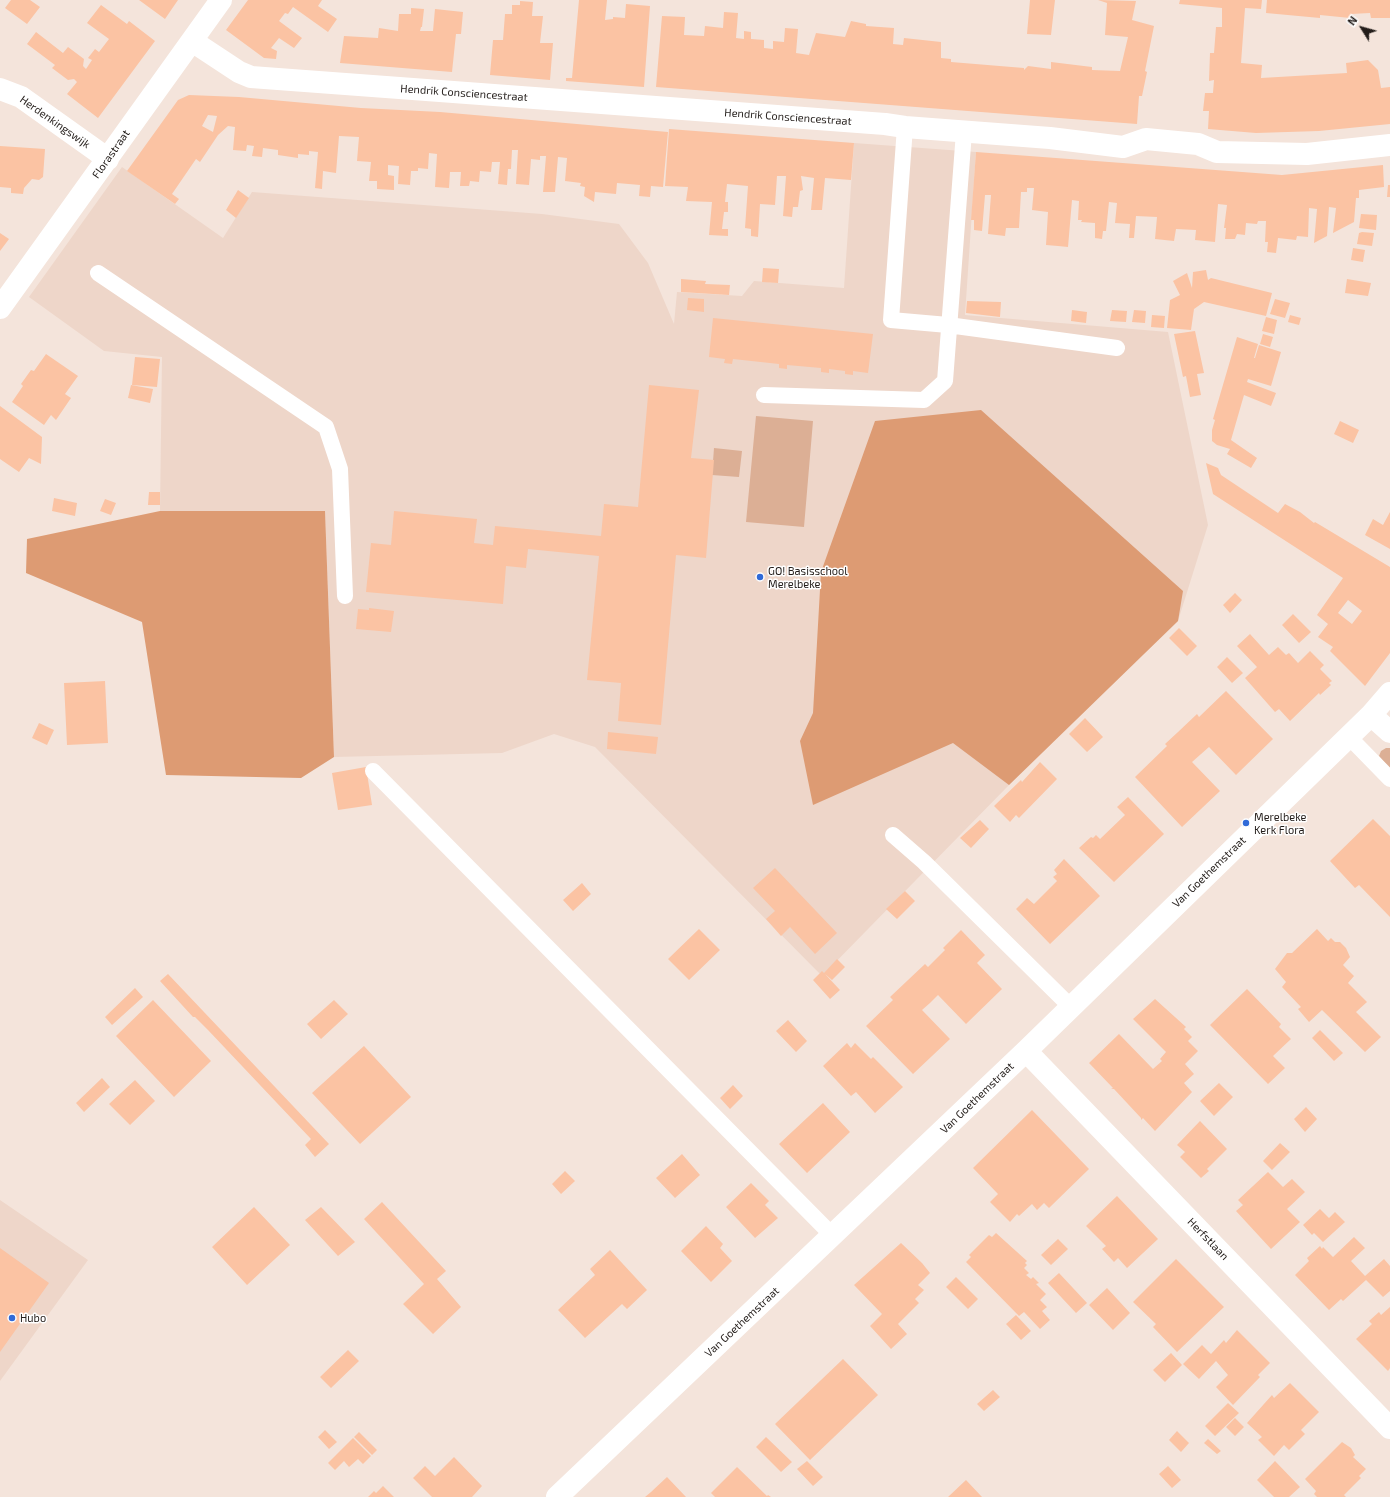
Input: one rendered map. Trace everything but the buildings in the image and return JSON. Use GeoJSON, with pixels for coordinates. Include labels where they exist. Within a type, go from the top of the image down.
{"type":"FeatureCollection","features":[{"type":"Feature","properties":{"kind":"street","name":"Florastraat"},"geometry":{"type":"LineString","coordinates":[[0,308],[221,0]]}},
{"type":"Feature","properties":{"kind":"street","name":"Hendrik Consciencestraat"},"geometry":{"type":"LineString","coordinates":[[192,41],[239,72],[251,77],[885,124],[905,127],[1050,138],[1123,147],[1146,139],[1198,144],[1218,152],[1307,154],[1390,145]]}},
{"type":"Feature","properties":{"kind":"street","name":"Herdenkingswijk"},"geometry":{"type":"LineString","coordinates":[[0,89],[21,97],[108,159]]}},
{"type":"Feature","properties":{"kind":"street","name":"Van Goethemstraat"},"geometry":{"type":"LineString","coordinates":[[557,1497],[1026,1051],[1349,737],[1390,693]]}},
{"type":"Feature","properties":{"kind":"street"},"geometry":{"type":"LineString","coordinates":[[1371,715],[1390,732]]}},
{"type":"Feature","properties":{"kind":"street","name":"Herfstlaan"},"geometry":{"type":"LineString","coordinates":[[1026,1051],[1390,1428]]}},
{"type":"Feature","properties":{"kind":"lane"},"geometry":{"type":"LineString","coordinates":[[905,127],[891,320],[948,325],[1117,348]]}},
{"type":"Feature","properties":{"kind":"lane"},"geometry":{"type":"LineString","coordinates":[[764,395],[924,400],[945,381],[948,325],[964,132]]}},
{"type":"Feature","properties":{"kind":"lane"},"geometry":{"type":"LineString","coordinates":[[98,273],[326,427],[340,469],[344,596]]}},
{"type":"Feature","properties":{"kind":"lane"},"geometry":{"type":"LineString","coordinates":[[1349,737],[1390,779]]}},
{"type":"Feature","properties":{"kind":"lane"},"geometry":{"type":"LineString","coordinates":[[374,771],[833,1236]]}},
{"type":"Feature","properties":{"kind":"lane"},"geometry":{"type":"LineString","coordinates":[[893,835],[924,862],[1071,1007]]}},
{"type":"Feature","properties":{"kind":"shaded area","name":"GO! Basisschool Merelbeke"},"geometry":{"type":"Polygon","coordinates":[[[854,143],[976,152],[965,315],[1168,332],[1208,525],[1178,621],[1009,785],[822,976],[595,747],[554,734],[502,753],[334,757],[325,512],[160,511],[162,357],[104,351],[29,297],[122,167],[223,238],[252,192],[542,214],[619,224],[648,263],[674,324],[677,292],[742,296],[754,281],[844,288],[854,143]]]}},
{"type":"Feature","properties":{"kind":"shaded area"},"geometry":{"type":"Polygon","coordinates":[[[981,410],[1183,591],[1178,621],[1009,785],[953,743],[813,805],[800,741],[813,713],[821,572],[875,421],[981,410]]]}},
{"type":"Feature","properties":{"kind":"shaded area"},"geometry":{"type":"Polygon","coordinates":[[[756,416],[813,421],[804,527],[746,522],[756,416]]]}},
{"type":"Feature","properties":{"kind":"shaded area"},"geometry":{"type":"Polygon","coordinates":[[[714,448],[742,451],[739,477],[712,475],[714,448]]]}},
{"type":"Feature","properties":{"kind":"shaded area"},"geometry":{"type":"Polygon","coordinates":[[[160,511],[325,511],[334,757],[301,778],[166,775],[142,622],[26,573],[27,539],[160,511]]]}},
{"type":"Feature","properties":{"kind":"shaded area"},"geometry":{"type":"Polygon","coordinates":[[[1386,748],[1390,748],[1390,769],[1379,756],[1381,751],[1386,748]]]}},
{"type":"Feature","properties":{"kind":"shaded area"},"geometry":{"type":"Polygon","coordinates":[[[0,1200],[88,1260],[0,1381],[0,1200]]]}},
{"type":"Feature","properties":{"kind":"place","name":"GO! Basisschool Merelbeke"},"geometry":{"type":"Point","coordinates":[760,577]}},
{"type":"Feature","properties":{"kind":"place","name":"Merelbeke Kerk Flora"},"geometry":{"type":"Point","coordinates":[1246,823]}},
{"type":"Feature","properties":{"kind":"place","name":"Hubo"},"geometry":{"type":"Point","coordinates":[12,1318]}}]}
